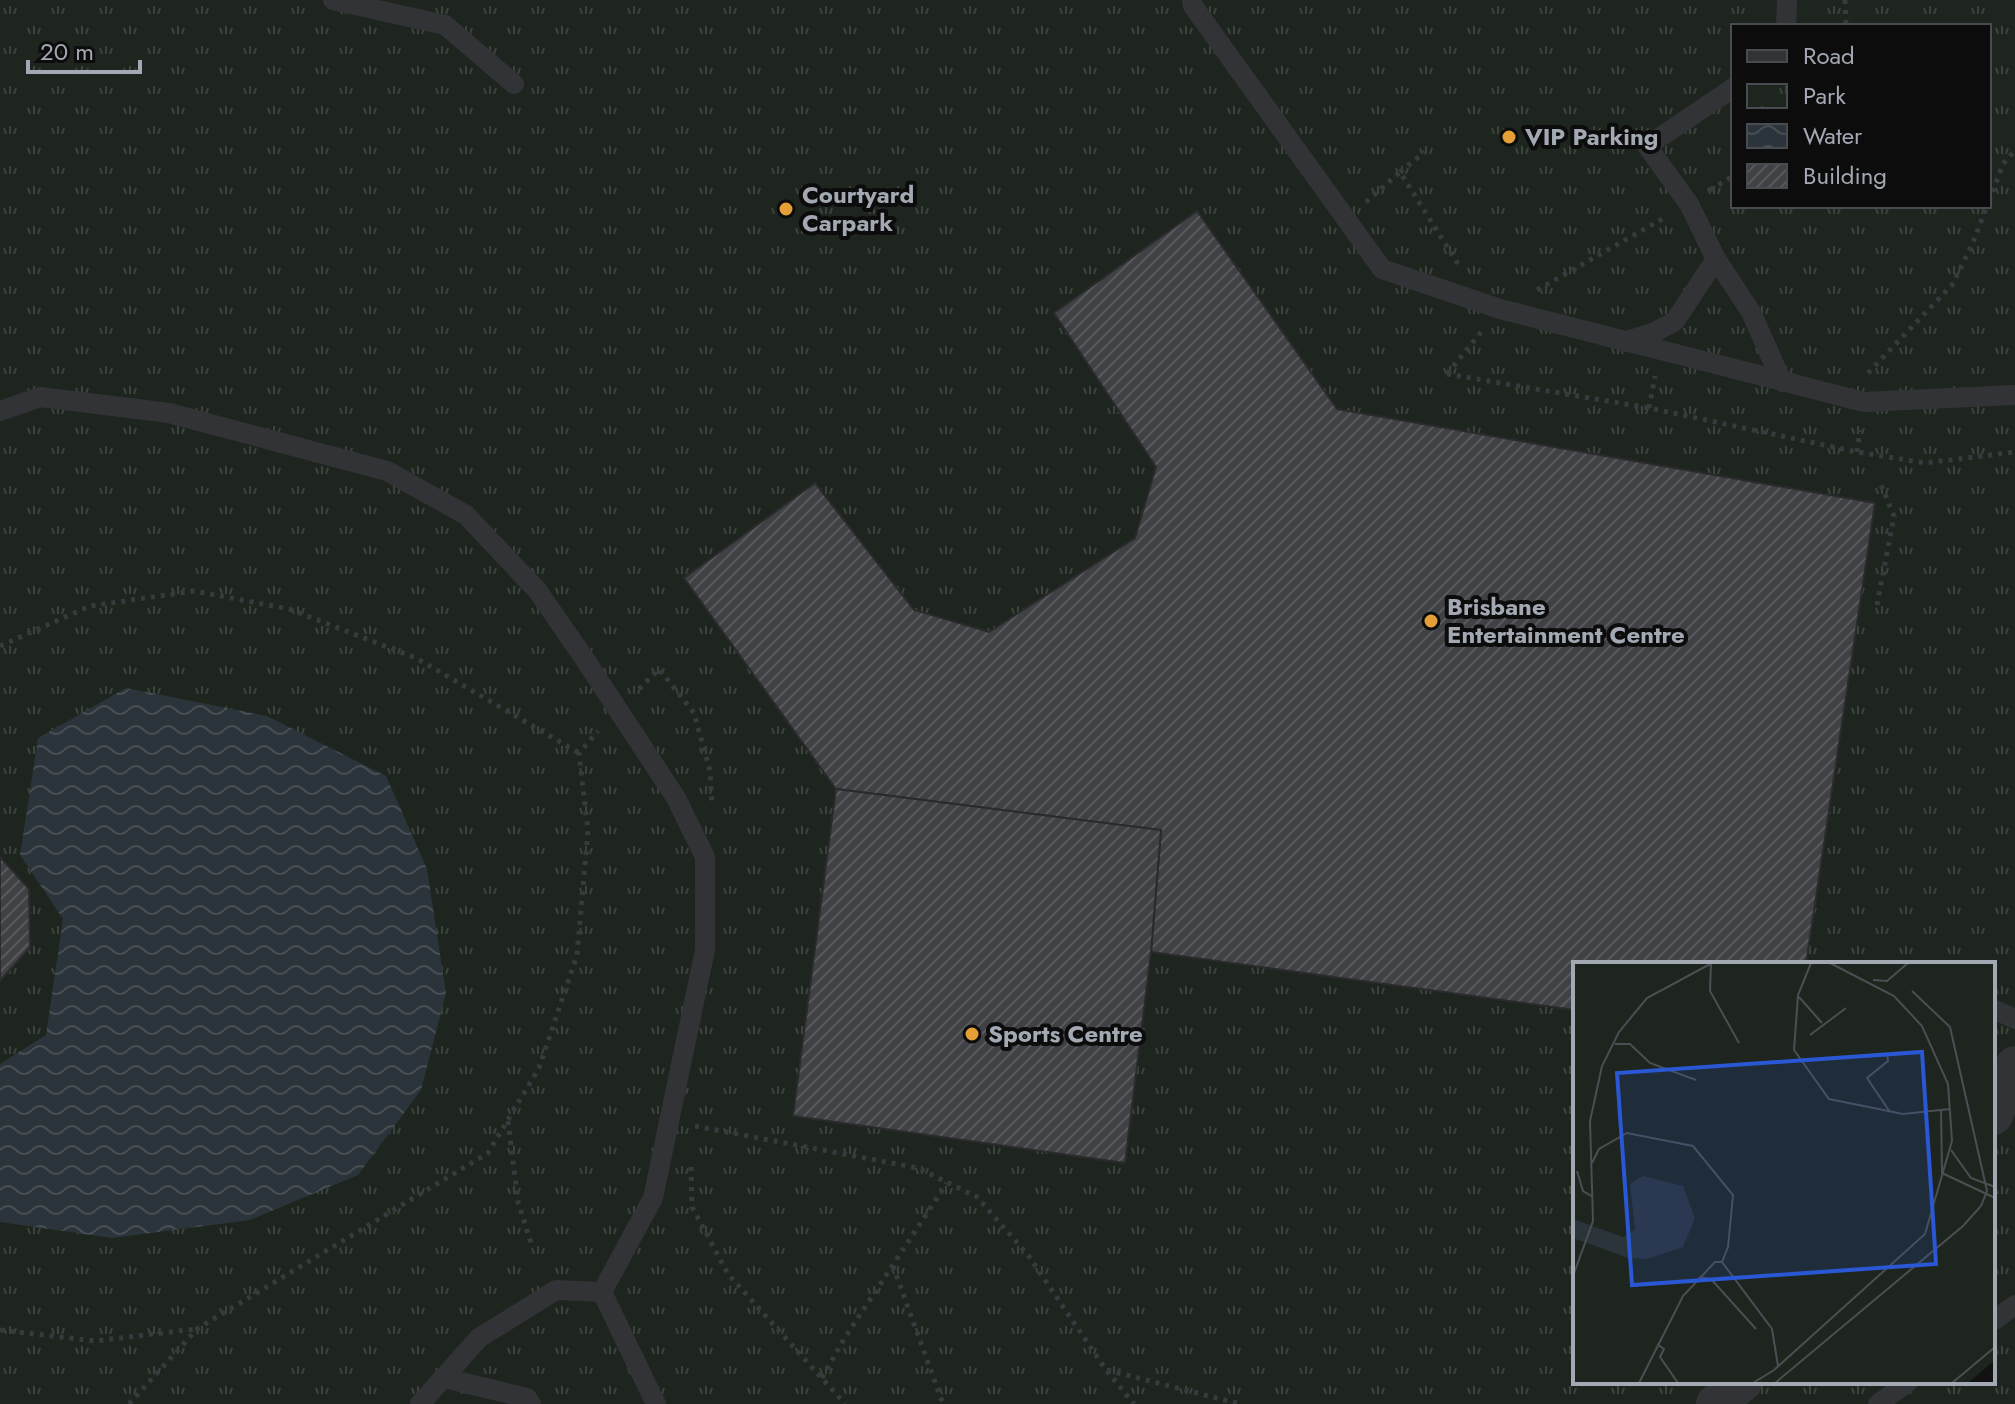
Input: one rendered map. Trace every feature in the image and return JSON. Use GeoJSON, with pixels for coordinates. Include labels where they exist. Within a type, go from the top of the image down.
{"type":"FeatureCollection","features":[{"type":"Feature","properties":{"kind":"street"},"geometry":{"type":"LineString","coordinates":[[1995,1111],[2015,1066]]}},
{"type":"Feature","properties":{"kind":"street"},"geometry":{"type":"LineString","coordinates":[[1716,1404],[1740,1384]]}},
{"type":"Feature","properties":{"kind":"lane"},"geometry":{"type":"LineString","coordinates":[[333,0],[445,25],[514,84]]}},
{"type":"Feature","properties":{"kind":"lane"},"geometry":{"type":"LineString","coordinates":[[1192,0],[1193,6],[1382,269],[1500,309],[1864,402],[2015,395]]}},
{"type":"Feature","properties":{"kind":"lane"},"geometry":{"type":"LineString","coordinates":[[1786,24],[1787,0]]}},
{"type":"Feature","properties":{"kind":"lane"},"geometry":{"type":"LineString","coordinates":[[1731,89],[1647,146],[1689,204],[1716,259],[1751,312],[1782,382]]}},
{"type":"Feature","properties":{"kind":"lane"},"geometry":{"type":"LineString","coordinates":[[1624,342],[1655,332],[1675,321],[1716,259]]}},
{"type":"Feature","properties":{"kind":"lane"},"geometry":{"type":"LineString","coordinates":[[0,411],[40,397],[169,413],[387,471],[466,515],[537,590],[584,658],[676,798],[705,857],[705,950],[653,1198],[602,1292]]}},
{"type":"Feature","properties":{"kind":"lane"},"geometry":{"type":"LineString","coordinates":[[1995,1010],[2015,1019]]}},
{"type":"Feature","properties":{"kind":"lane"},"geometry":{"type":"LineString","coordinates":[[420,1404],[479,1338],[556,1290],[602,1292]]}},
{"type":"Feature","properties":{"kind":"lane"},"geometry":{"type":"LineString","coordinates":[[602,1292],[656,1404]]}},
{"type":"Feature","properties":{"kind":"lane"},"geometry":{"type":"LineString","coordinates":[[1995,1320],[2015,1305]]}},
{"type":"Feature","properties":{"kind":"lane"},"geometry":{"type":"LineString","coordinates":[[444,1378],[527,1398],[531,1404]]}},
{"type":"Feature","properties":{"kind":"lane"},"geometry":{"type":"LineString","coordinates":[[1878,1404],[1905,1384]]}},
{"type":"Feature","properties":{"kind":"path"},"geometry":{"type":"LineString","coordinates":[[1845,0],[1846,24]]}},
{"type":"Feature","properties":{"kind":"path"},"geometry":{"type":"LineString","coordinates":[[1991,196],[2003,164],[2015,150]]}},
{"type":"Feature","properties":{"kind":"path"},"geometry":{"type":"LineString","coordinates":[[1347,219],[1425,152]]}},
{"type":"Feature","properties":{"kind":"path"},"geometry":{"type":"LineString","coordinates":[[1400,172],[1466,276]]}},
{"type":"Feature","properties":{"kind":"path"},"geometry":{"type":"LineString","coordinates":[[1731,177],[1689,204],[1500,309],[1447,374],[1649,408],[1857,452],[1925,463],[2015,452]]}},
{"type":"Feature","properties":{"kind":"path"},"geometry":{"type":"LineString","coordinates":[[1864,402],[1865,377],[1952,285],[1986,208]]}},
{"type":"Feature","properties":{"kind":"path"},"geometry":{"type":"LineString","coordinates":[[1877,605],[1894,516],[1879,480]]}},
{"type":"Feature","properties":{"kind":"path"},"geometry":{"type":"LineString","coordinates":[[0,646],[90,606],[194,591],[289,609],[416,658],[579,753]]}},
{"type":"Feature","properties":{"kind":"path"},"geometry":{"type":"LineString","coordinates":[[639,689],[659,669],[694,713],[710,771],[712,812]]}},
{"type":"Feature","properties":{"kind":"path"},"geometry":{"type":"LineString","coordinates":[[129,1404],[197,1329],[488,1153],[539,1068],[577,955],[588,831],[579,753],[599,731]]}},
{"type":"Feature","properties":{"kind":"path"},"geometry":{"type":"LineString","coordinates":[[507,1120],[518,1202],[531,1243]]}},
{"type":"Feature","properties":{"kind":"path"},"geometry":{"type":"LineString","coordinates":[[690,1138],[690,1125],[918,1168],[977,1197],[1028,1255],[1106,1370],[1134,1404]]}},
{"type":"Feature","properties":{"kind":"path"},"geometry":{"type":"LineString","coordinates":[[691,1152],[692,1207],[728,1274],[845,1404]]}},
{"type":"Feature","properties":{"kind":"path"},"geometry":{"type":"LineString","coordinates":[[822,1378],[844,1339],[947,1183]]}},
{"type":"Feature","properties":{"kind":"path"},"geometry":{"type":"LineString","coordinates":[[893,1265],[943,1404]]}},
{"type":"Feature","properties":{"kind":"path"},"geometry":{"type":"LineString","coordinates":[[0,1330],[95,1341],[197,1329]]}},
{"type":"Feature","properties":{"kind":"path"},"geometry":{"type":"LineString","coordinates":[[1106,1370],[1240,1404]]}},
{"type":"Feature","properties":{"kind":"green space","name":"Brisbane Entertainment Centre"},"geometry":{"type":"Polygon","coordinates":[[[0,0],[2015,0],[2015,1404],[0,1404],[0,0]]]}},
{"type":"Feature","properties":{"kind":"water"},"geometry":{"type":"Polygon","coordinates":[[[126,688],[267,716],[386,776],[427,869],[446,993],[421,1090],[358,1175],[250,1220],[112,1238],[0,1222],[0,1064],[46,1035],[63,919],[20,855],[38,738],[126,688]]]}},
{"type":"Feature","properties":{"kind":"building","name":"Brisbane Entertainment Centre"},"geometry":{"type":"Polygon","coordinates":[[[1197,211],[1337,409],[1875,503],[1806,962],[1573,962],[1573,1010],[1151,952],[1161,830],[836,789],[684,578],[815,483],[914,610],[989,632],[1135,538],[1156,467],[1054,313],[1197,211]]]}},
{"type":"Feature","properties":{"kind":"building","name":"Sports Centre"},"geometry":{"type":"Polygon","coordinates":[[[836,789],[1161,830],[1151,952],[1125,1163],[793,1116],[836,789]]]}},
{"type":"Feature","properties":{"kind":"building"},"geometry":{"type":"Polygon","coordinates":[[[0,857],[29,889],[30,947],[0,981],[0,857]]]}},
{"type":"Feature","properties":{"kind":"place","name":"VIP Parking"},"geometry":{"type":"Point","coordinates":[1509,137]}},
{"type":"Feature","properties":{"kind":"place","name":"Courtyard Carpark"},"geometry":{"type":"Point","coordinates":[786,209]}},
{"type":"Feature","properties":{"kind":"place","name":"Brisbane Entertainment Centre"},"geometry":{"type":"Point","coordinates":[1431,621]}},
{"type":"Feature","properties":{"kind":"place","name":"Sports Centre"},"geometry":{"type":"Point","coordinates":[972,1034]}}]}
